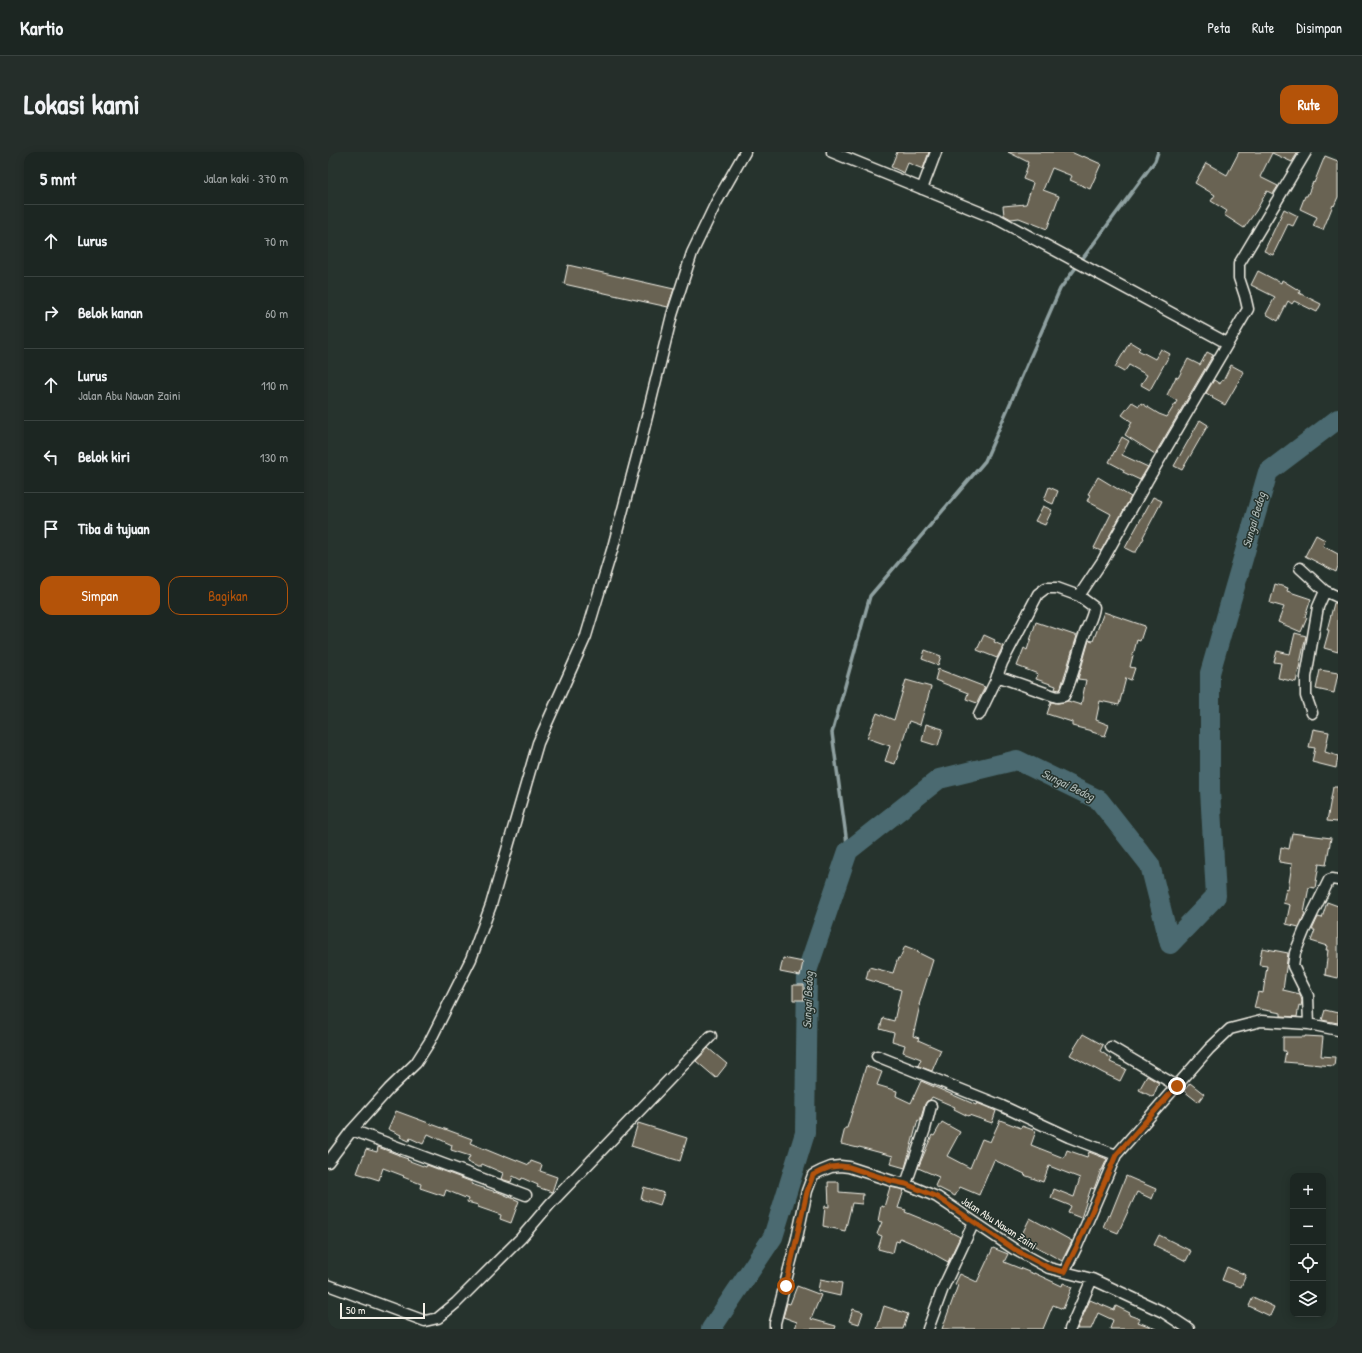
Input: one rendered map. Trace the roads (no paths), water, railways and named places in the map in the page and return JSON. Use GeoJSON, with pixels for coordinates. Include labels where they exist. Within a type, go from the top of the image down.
{"type":"FeatureCollection","features":[{"type":"Feature","properties":{"kind":"street"},"geometry":{"type":"LineString","coordinates":[[328,1162],[352,1130],[389,1089],[416,1063],[430,1041],[471,959],[491,905],[538,744],[586,636],[613,548],[672,315],[692,254],[716,203],[745,152]]}},
{"type":"Feature","properties":{"kind":"street"},"geometry":{"type":"LineString","coordinates":[[832,152],[999,220],[1227,343]]}},
{"type":"Feature","properties":{"kind":"street"},"geometry":{"type":"LineString","coordinates":[[922,188],[936,152]]}},
{"type":"Feature","properties":{"kind":"street"},"geometry":{"type":"LineString","coordinates":[[1079,596],[1103,560],[1248,309],[1239,278],[1239,264],[1306,152]]}},
{"type":"Feature","properties":{"kind":"street"},"geometry":{"type":"LineString","coordinates":[[1300,568],[1325,591],[1338,597]]}},
{"type":"Feature","properties":{"kind":"street"},"geometry":{"type":"LineString","coordinates":[[979,715],[1005,656],[1038,594],[1046,588],[1057,588],[1079,596],[1094,607],[1093,614],[1085,632],[1064,696],[1057,697],[997,676]]}},
{"type":"Feature","properties":{"kind":"street"},"geometry":{"type":"LineString","coordinates":[[1312,713],[1306,696],[1306,677],[1318,607],[1325,591]]}},
{"type":"Feature","properties":{"kind":"street"},"geometry":{"type":"LineString","coordinates":[[1309,1024],[1308,996],[1293,966],[1295,953],[1329,880],[1338,880]]}},
{"type":"Feature","properties":{"kind":"street"},"geometry":{"type":"LineString","coordinates":[[1064,1272],[1077,1246],[1116,1155],[1209,1049],[1230,1029],[1261,1021],[1309,1024],[1338,1030]]}},
{"type":"Feature","properties":{"kind":"street"},"geometry":{"type":"LineString","coordinates":[[328,1285],[425,1321],[438,1318],[456,1303],[521,1238],[556,1199],[711,1036]]}},
{"type":"Feature","properties":{"kind":"street"},"geometry":{"type":"LineString","coordinates":[[1111,1047],[1177,1086]]}},
{"type":"Feature","properties":{"kind":"street"},"geometry":{"type":"LineString","coordinates":[[878,1056],[1002,1106],[1069,1137],[1116,1155]]}},
{"type":"Feature","properties":{"kind":"street"},"geometry":{"type":"LineString","coordinates":[[906,1184],[925,1129],[931,1106]]}},
{"type":"Feature","properties":{"kind":"street"},"geometry":{"type":"LineString","coordinates":[[352,1130],[526,1195]]}},
{"type":"Feature","properties":{"kind":"street","name":"Jalan Abu Nawan Zaini"},"geometry":{"type":"LineString","coordinates":[[775,1329],[775,1322],[797,1238],[807,1192],[813,1175],[831,1167],[840,1166],[849,1167],[906,1184],[937,1197],[1014,1249],[1049,1268],[1092,1279],[1163,1312],[1189,1329]]}},
{"type":"Feature","properties":{"kind":"street"},"geometry":{"type":"LineString","coordinates":[[928,1329],[943,1288],[974,1222]]}},
{"type":"Feature","properties":{"kind":"street"},"geometry":{"type":"LineString","coordinates":[[1070,1329],[1092,1279]]}},
{"type":"Feature","properties":{"kind":"waterway"},"geometry":{"type":"LineString","coordinates":[[848,851],[832,733],[870,596],[985,461],[1060,289],[1155,161],[1158,152]]}},
{"type":"Feature","properties":{"kind":"waterway","name":"Sungai Bedog"},"geometry":{"type":"LineString","coordinates":[[711,1329],[773,1237],[805,1133],[807,971],[848,851],[939,779],[1017,760],[1099,800],[1150,865],[1170,944],[1216,896],[1210,790],[1210,673],[1268,472],[1338,419]]}}]}
